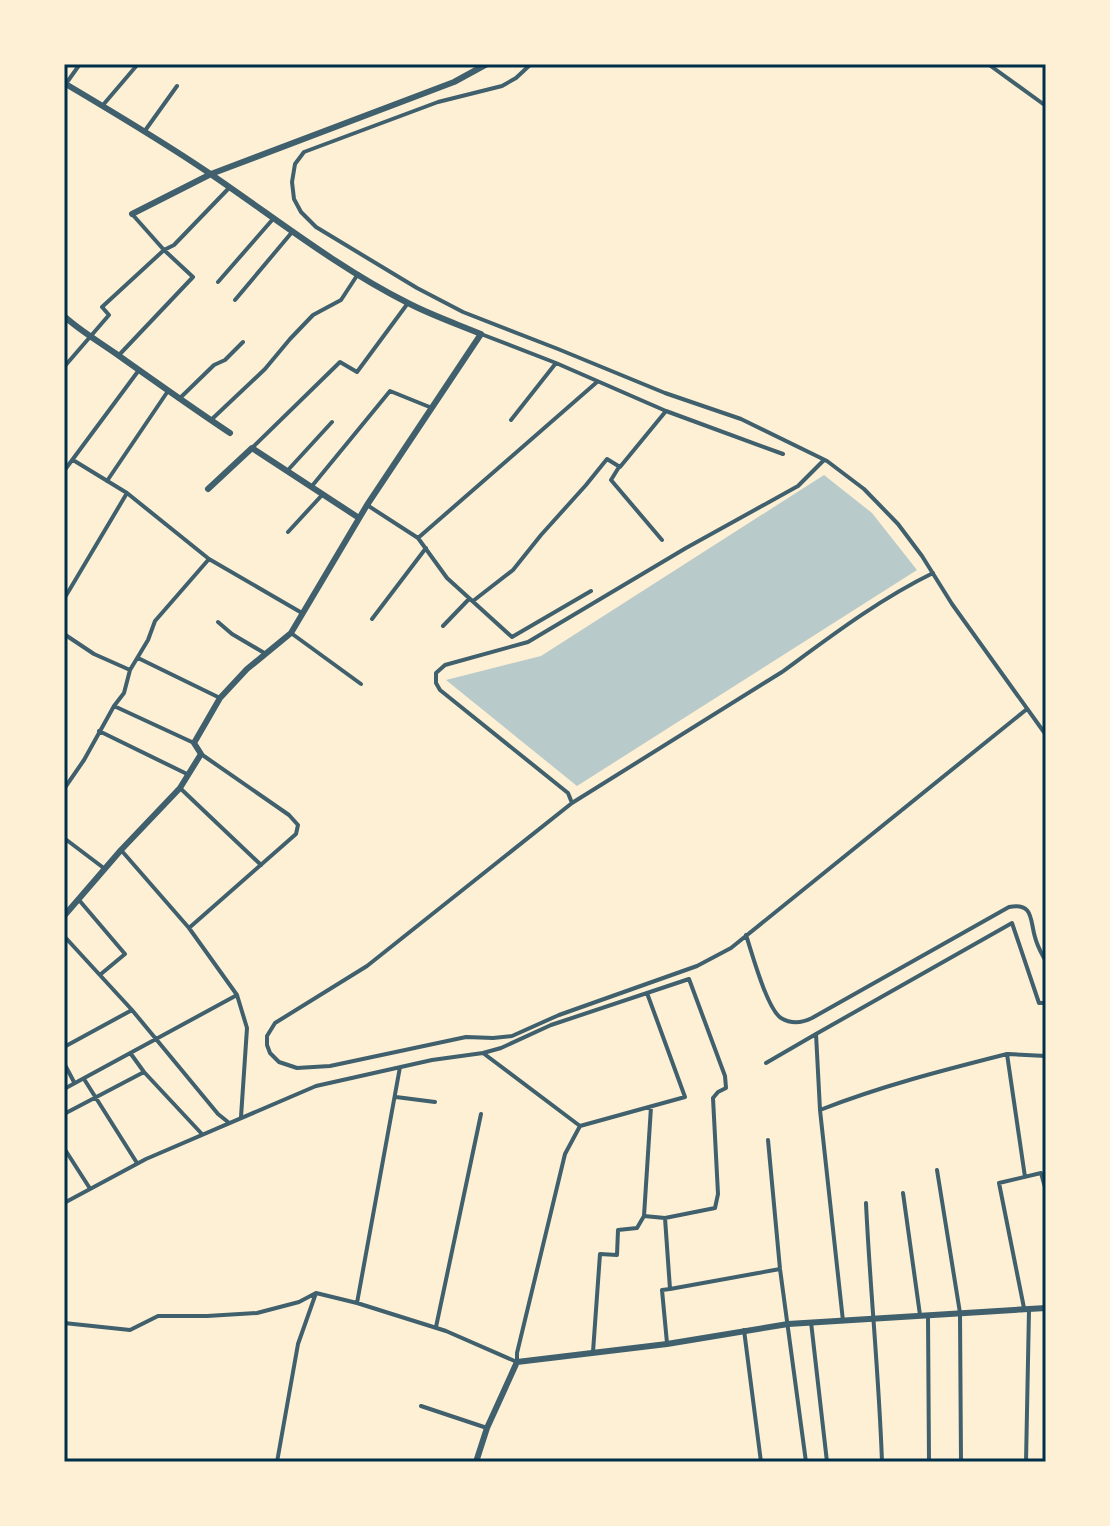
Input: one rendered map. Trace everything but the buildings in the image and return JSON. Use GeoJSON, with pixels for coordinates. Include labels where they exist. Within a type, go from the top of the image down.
{"type":"FeatureCollection","features":[{"type":"Feature","properties":{"kind":"street"},"geometry":{"type":"LineString","coordinates":[[80,64],[64,85],[103,105],[211,174],[273,219],[408,303],[666,411],[783,454]]}},
{"type":"Feature","properties":{"kind":"street"},"geometry":{"type":"LineString","coordinates":[[103,105],[138,64]]}},
{"type":"Feature","properties":{"kind":"street"},"geometry":{"type":"LineString","coordinates":[[119,355],[193,277],[132,214],[211,174],[454,82],[487,64]]}},
{"type":"Feature","properties":{"kind":"street"},"geometry":{"type":"LineString","coordinates":[[531,64],[502,86],[438,102],[304,152],[295,164],[292,182],[294,199],[301,212],[316,227],[463,312],[665,393],[741,419],[824,460],[864,489],[890,514],[1046,735]]}},
{"type":"Feature","properties":{"kind":"street"},"geometry":{"type":"LineString","coordinates":[[988,64],[1046,106]]}},
{"type":"Feature","properties":{"kind":"street"},"geometry":{"type":"LineString","coordinates":[[144,132],[177,86]]}},
{"type":"Feature","properties":{"kind":"street"},"geometry":{"type":"LineString","coordinates":[[64,367],[109,315],[102,307],[164,250],[174,245],[229,188]]}},
{"type":"Feature","properties":{"kind":"street"},"geometry":{"type":"LineString","coordinates":[[218,282],[273,219]]}},
{"type":"Feature","properties":{"kind":"street"},"geometry":{"type":"LineString","coordinates":[[235,300],[293,231]]}},
{"type":"Feature","properties":{"kind":"street"},"geometry":{"type":"LineString","coordinates":[[211,420],[265,369],[313,315],[341,300],[358,274]]}},
{"type":"Feature","properties":{"kind":"street"},"geometry":{"type":"LineString","coordinates":[[208,489],[340,362],[357,372],[408,303]]}},
{"type":"Feature","properties":{"kind":"street"},"geometry":{"type":"LineString","coordinates":[[64,316],[74,326],[230,433]]}},
{"type":"Feature","properties":{"kind":"street"},"geometry":{"type":"LineString","coordinates":[[194,743],[220,698],[247,669],[291,633],[367,505],[481,334]]}},
{"type":"Feature","properties":{"kind":"street"},"geometry":{"type":"LineString","coordinates":[[179,399],[243,342]]}},
{"type":"Feature","properties":{"kind":"street"},"geometry":{"type":"LineString","coordinates":[[511,420],[556,363]]}},
{"type":"Feature","properties":{"kind":"street"},"geometry":{"type":"LineString","coordinates":[[64,471],[139,370]]}},
{"type":"Feature","properties":{"kind":"street"},"geometry":{"type":"LineString","coordinates":[[418,538],[597,382]]}},
{"type":"Feature","properties":{"kind":"street"},"geometry":{"type":"LineString","coordinates":[[107,481],[168,391]]}},
{"type":"Feature","properties":{"kind":"street"},"geometry":{"type":"LineString","coordinates":[[312,486],[390,391],[432,408]]}},
{"type":"Feature","properties":{"kind":"street"},"geometry":{"type":"LineString","coordinates":[[662,540],[611,480],[666,411]]}},
{"type":"Feature","properties":{"kind":"street"},"geometry":{"type":"LineString","coordinates":[[288,470],[332,422]]}},
{"type":"Feature","properties":{"kind":"street"},"geometry":{"type":"LineString","coordinates":[[252,448],[359,518]]}},
{"type":"Feature","properties":{"kind":"street"},"geometry":{"type":"LineString","coordinates":[[443,626],[513,570],[607,459],[620,467]]}},
{"type":"Feature","properties":{"kind":"street"},"geometry":{"type":"LineString","coordinates":[[73,460],[127,493],[209,559],[302,613]]}},
{"type":"Feature","properties":{"kind":"street"},"geometry":{"type":"LineString","coordinates":[[572,803],[568,793],[440,690],[436,673],[445,665],[528,642],[722,527],[798,486],[824,460]]}},
{"type":"Feature","properties":{"kind":"street"},"geometry":{"type":"LineString","coordinates":[[64,599],[127,493]]}},
{"type":"Feature","properties":{"kind":"street"},"geometry":{"type":"LineString","coordinates":[[288,532],[323,494]]}},
{"type":"Feature","properties":{"kind":"street"},"geometry":{"type":"LineString","coordinates":[[367,505],[418,538],[447,578],[512,637],[591,591]]}},
{"type":"Feature","properties":{"kind":"street"},"geometry":{"type":"LineString","coordinates":[[372,619],[426,548]]}},
{"type":"Feature","properties":{"kind":"street"},"geometry":{"type":"LineString","coordinates":[[64,789],[124,693],[130,670],[155,621],[209,559]]}},
{"type":"Feature","properties":{"kind":"street"},"geometry":{"type":"LineString","coordinates":[[933,573],[872,607],[782,672],[572,803],[367,966],[275,1023],[267,1036],[267,1045],[274,1059],[288,1067],[330,1066],[466,1037],[512,1036],[559,1015],[697,966],[724,953],[1027,709]]}},
{"type":"Feature","properties":{"kind":"street"},"geometry":{"type":"LineString","coordinates":[[218,622],[266,654]]}},
{"type":"Feature","properties":{"kind":"street"},"geometry":{"type":"LineString","coordinates":[[291,633],[361,684]]}},
{"type":"Feature","properties":{"kind":"street"},"geometry":{"type":"LineString","coordinates":[[64,634],[94,654],[130,670]]}},
{"type":"Feature","properties":{"kind":"street"},"geometry":{"type":"LineString","coordinates":[[138,658],[220,698]]}},
{"type":"Feature","properties":{"kind":"street"},"geometry":{"type":"LineString","coordinates":[[114,706],[194,743],[201,754],[289,815],[298,825],[296,834],[189,928]]}},
{"type":"Feature","properties":{"kind":"street"},"geometry":{"type":"LineString","coordinates":[[99,731],[189,775]]}},
{"type":"Feature","properties":{"kind":"street"},"geometry":{"type":"LineString","coordinates":[[64,916],[180,788],[201,754]]}},
{"type":"Feature","properties":{"kind":"street"},"geometry":{"type":"LineString","coordinates":[[180,788],[261,865]]}},
{"type":"Feature","properties":{"kind":"street"},"geometry":{"type":"LineString","coordinates":[[64,838],[105,869]]}},
{"type":"Feature","properties":{"kind":"street"},"geometry":{"type":"LineString","coordinates":[[121,850],[189,928],[237,995],[247,1028],[241,1117]]}},
{"type":"Feature","properties":{"kind":"street"},"geometry":{"type":"LineString","coordinates":[[78,899],[125,954],[101,974]]}},
{"type":"Feature","properties":{"kind":"street"},"geometry":{"type":"LineString","coordinates":[[746,935],[775,1012],[793,1022],[812,1018],[1009,907],[1021,907],[1028,911],[1046,962]]}},
{"type":"Feature","properties":{"kind":"street"},"geometry":{"type":"LineString","coordinates":[[766,1063],[1012,923],[1039,1003],[1046,1003]]}},
{"type":"Feature","properties":{"kind":"street"},"geometry":{"type":"LineString","coordinates":[[64,936],[101,974],[228,1122]]}},
{"type":"Feature","properties":{"kind":"street"},"geometry":{"type":"LineString","coordinates":[[64,1203],[89,1187],[201,1133],[316,1086],[453,1056],[483,1053],[551,1025],[689,979],[725,1076],[726,1088],[713,1098],[718,1194],[715,1208],[665,1218],[644,1216]]}},
{"type":"Feature","properties":{"kind":"street"},"geometry":{"type":"LineString","coordinates":[[476,1462],[487,1428],[517,1362],[565,1154],[580,1126],[685,1097],[646,992]]}},
{"type":"Feature","properties":{"kind":"street"},"geometry":{"type":"LineString","coordinates":[[64,1089],[237,995]]}},
{"type":"Feature","properties":{"kind":"street"},"geometry":{"type":"LineString","coordinates":[[64,1047],[132,1010]]}},
{"type":"Feature","properties":{"kind":"street"},"geometry":{"type":"LineString","coordinates":[[816,1034],[820,1110],[843,1321]]}},
{"type":"Feature","properties":{"kind":"street"},"geometry":{"type":"LineString","coordinates":[[483,1053],[580,1126]]}},
{"type":"Feature","properties":{"kind":"street"},"geometry":{"type":"LineString","coordinates":[[131,1054],[201,1133]]}},
{"type":"Feature","properties":{"kind":"street"},"geometry":{"type":"LineString","coordinates":[[820,1110],[918,1078],[1007,1054],[1046,1056]]}},
{"type":"Feature","properties":{"kind":"street"},"geometry":{"type":"LineString","coordinates":[[1007,1054],[1025,1177]]}},
{"type":"Feature","properties":{"kind":"street"},"geometry":{"type":"LineString","coordinates":[[64,1063],[74,1083]]}},
{"type":"Feature","properties":{"kind":"street"},"geometry":{"type":"LineString","coordinates":[[357,1303],[400,1067]]}},
{"type":"Feature","properties":{"kind":"street"},"geometry":{"type":"LineString","coordinates":[[64,1114],[144,1072]]}},
{"type":"Feature","properties":{"kind":"street"},"geometry":{"type":"LineString","coordinates":[[84,1079],[137,1163]]}},
{"type":"Feature","properties":{"kind":"street"},"geometry":{"type":"LineString","coordinates":[[396,1097],[435,1102]]}},
{"type":"Feature","properties":{"kind":"street"},"geometry":{"type":"LineString","coordinates":[[593,1352],[600,1254],[617,1255],[618,1230],[637,1228],[644,1216],[651,1107]]}},
{"type":"Feature","properties":{"kind":"street"},"geometry":{"type":"LineString","coordinates":[[436,1327],[481,1114]]}},
{"type":"Feature","properties":{"kind":"street"},"geometry":{"type":"LineString","coordinates":[[768,1140],[780,1269],[806,1462]]}},
{"type":"Feature","properties":{"kind":"street"},"geometry":{"type":"LineString","coordinates":[[64,1148],[89,1187]]}},
{"type":"Feature","properties":{"kind":"street"},"geometry":{"type":"LineString","coordinates":[[937,1170],[960,1313],[961,1462]]}},
{"type":"Feature","properties":{"kind":"street"},"geometry":{"type":"LineString","coordinates":[[1026,1462],[1027,1310],[999,1183],[1044,1172],[1046,1191]]}},
{"type":"Feature","properties":{"kind":"street"},"geometry":{"type":"LineString","coordinates":[[903,1193],[920,1315]]}},
{"type":"Feature","properties":{"kind":"street"},"geometry":{"type":"LineString","coordinates":[[866,1203],[882,1462]]}},
{"type":"Feature","properties":{"kind":"street"},"geometry":{"type":"LineString","coordinates":[[665,1218],[670,1289]]}},
{"type":"Feature","properties":{"kind":"street"},"geometry":{"type":"LineString","coordinates":[[667,1344],[662,1290],[780,1269]]}},
{"type":"Feature","properties":{"kind":"street"},"geometry":{"type":"LineString","coordinates":[[277,1462],[298,1344],[316,1293]]}},
{"type":"Feature","properties":{"kind":"street"},"geometry":{"type":"LineString","coordinates":[[64,1323],[130,1330],[158,1316],[257,1313],[299,1302],[316,1293],[436,1327],[517,1362],[667,1344],[788,1324],[1046,1308]]}},
{"type":"Feature","properties":{"kind":"street"},"geometry":{"type":"LineString","coordinates":[[928,1315],[929,1462]]}},
{"type":"Feature","properties":{"kind":"street"},"geometry":{"type":"LineString","coordinates":[[811,1322],[827,1462]]}},
{"type":"Feature","properties":{"kind":"street"},"geometry":{"type":"LineString","coordinates":[[744,1330],[761,1462]]}},
{"type":"Feature","properties":{"kind":"street"},"geometry":{"type":"LineString","coordinates":[[421,1406],[487,1428]]}},
{"type":"Feature","properties":{"kind":"shaded area"},"geometry":{"type":"Polygon","coordinates":[[[824,475],[872,513],[917,570],[577,786],[446,680],[541,656],[824,475]]]}}]}
